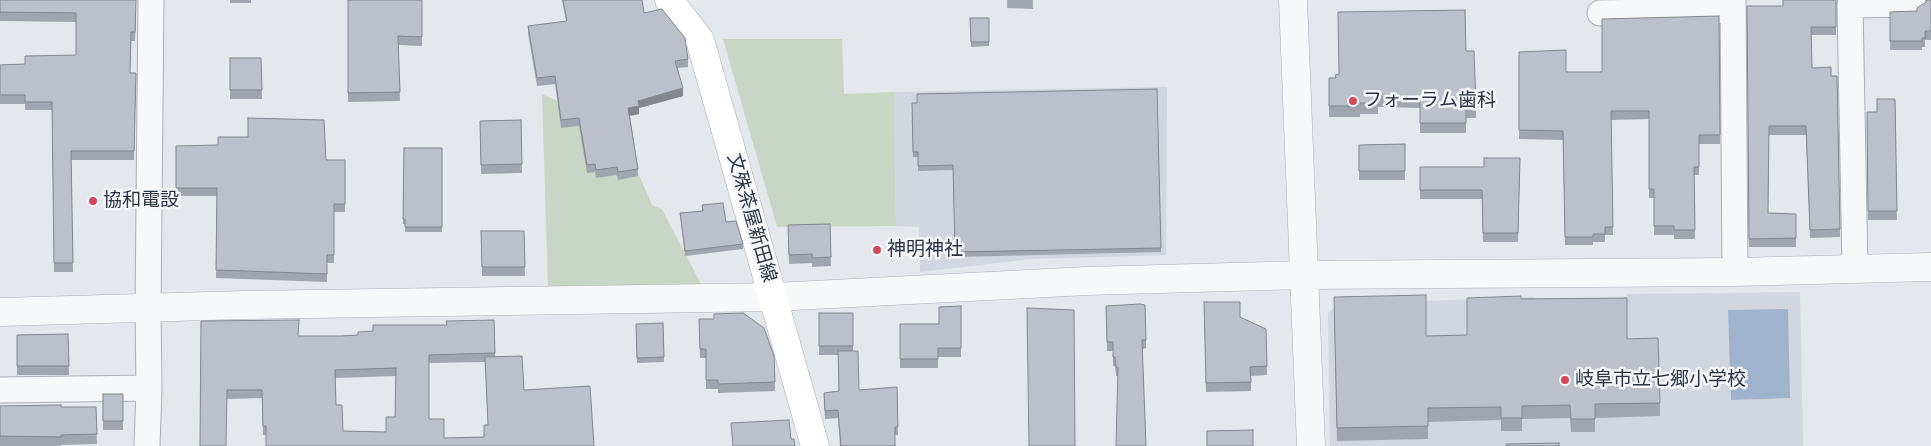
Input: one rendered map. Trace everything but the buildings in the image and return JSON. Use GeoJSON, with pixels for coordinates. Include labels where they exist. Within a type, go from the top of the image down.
{"type":"FeatureCollection","features":[{"type":"Feature","properties":{"kind":"main road","name":"文殊茶屋新田線"},"geometry":{"type":"LineString","coordinates":[[669,0],[700,40],[815,446]]}},
{"type":"Feature","properties":{"kind":"street"},"geometry":{"type":"LineString","coordinates":[[147,446],[152,0]]}},
{"type":"Feature","properties":{"kind":"street"},"geometry":{"type":"LineString","coordinates":[[1293,0],[1311,446]]}},
{"type":"Feature","properties":{"kind":"street"},"geometry":{"type":"LineString","coordinates":[[1855,269],[1850,5],[1913,4],[1913,0]]}},
{"type":"Feature","properties":{"kind":"street"},"geometry":{"type":"LineString","coordinates":[[1600,13],[1733,5],[1736,272]]}},
{"type":"Feature","properties":{"kind":"street"},"geometry":{"type":"LineString","coordinates":[[0,312],[148,310],[244,305],[774,297],[1087,281],[1304,274],[1736,272],[1931,267]]}},
{"type":"Feature","properties":{"kind":"street"},"geometry":{"type":"LineString","coordinates":[[0,390],[149,388]]}},
{"type":"Feature","properties":{"kind":"shaded area"},"geometry":{"type":"Polygon","coordinates":[[[1167,87],[1166,255],[1031,259],[920,272],[919,227],[896,226],[894,92],[1167,87]]]}},
{"type":"Feature","properties":{"kind":"shaded area","name":"岐阜市立七郷小学校"},"geometry":{"type":"Polygon","coordinates":[[[1800,292],[1803,446],[1330,446],[1328,313],[1338,304],[1533,297],[1552,306],[1613,303],[1629,294],[1800,292]]]}},
{"type":"Feature","properties":{"kind":"green space"},"geometry":{"type":"Polygon","coordinates":[[[723,39],[842,39],[844,94],[894,92],[896,226],[777,227],[723,39]]]}},
{"type":"Feature","properties":{"kind":"green space"},"geometry":{"type":"Polygon","coordinates":[[[542,94],[569,106],[636,168],[652,205],[662,209],[701,284],[548,289],[542,94]]]}},
{"type":"Feature","properties":{"kind":"water"},"geometry":{"type":"Polygon","coordinates":[[[1788,309],[1790,398],[1731,400],[1728,310],[1788,309]]]}},
{"type":"Feature","properties":{"kind":"place","name":"フォーラム歯科"},"geometry":{"type":"Point","coordinates":[1353,101]}},
{"type":"Feature","properties":{"kind":"place","name":"協和電設"},"geometry":{"type":"Point","coordinates":[93,201]}},
{"type":"Feature","properties":{"kind":"place","name":"神明神社"},"geometry":{"type":"Point","coordinates":[877,250]}},
{"type":"Feature","properties":{"kind":"place","name":"岐阜市立七郷小学校"},"geometry":{"type":"Point","coordinates":[1565,380]}}]}
